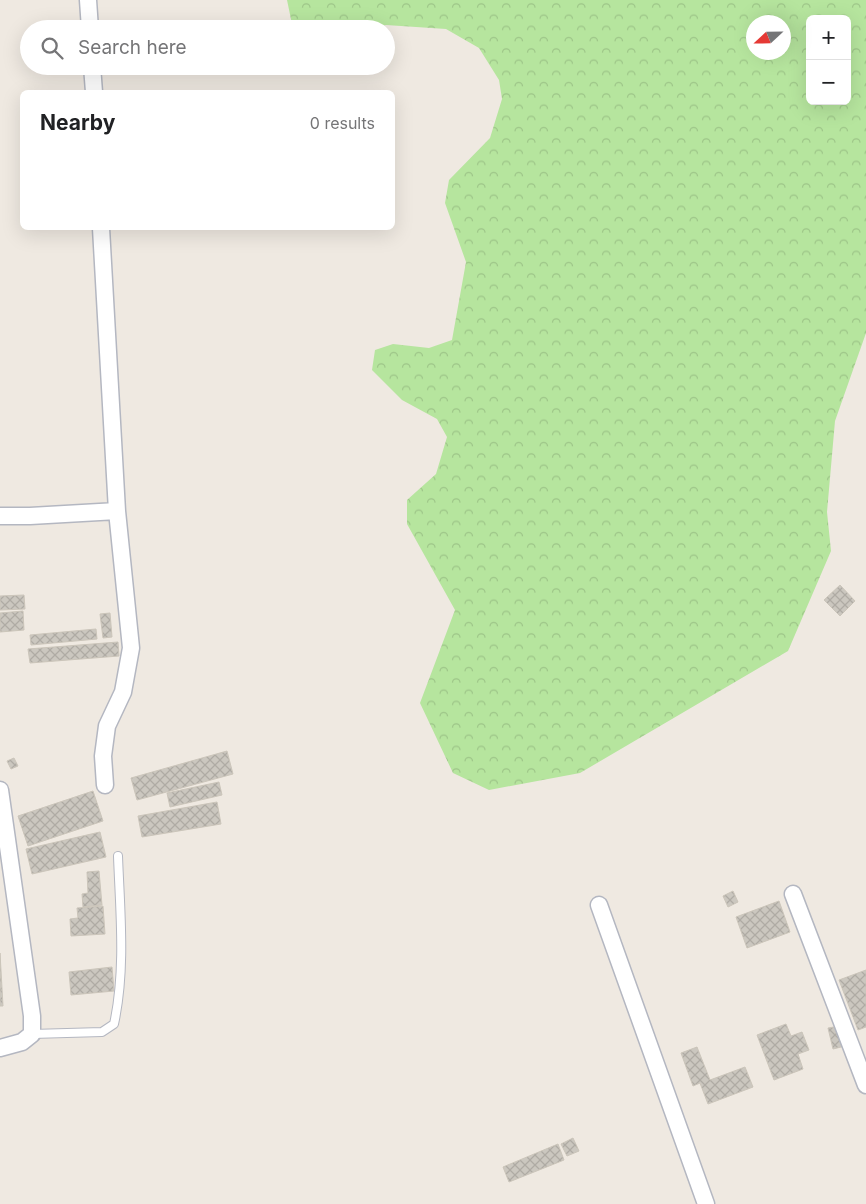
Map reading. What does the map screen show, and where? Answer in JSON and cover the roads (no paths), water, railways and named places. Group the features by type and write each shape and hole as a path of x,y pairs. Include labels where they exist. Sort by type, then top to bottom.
{"street":[{"path":"88,0 89,20"},
{"path":"93,75 94,90"},
{"path":"101,230 117,511 131,648 123,692 107,726 103,756 105,784"},
{"path":"0,516 117,511"},
{"path":"0,790 32,1016 32,1034 22,1042 0,1048"},
{"path":"793,894 860,1052 866,1084"},
{"path":"599,905 706,1204"}],"lane":[{"path":"32,1034 102,1032 114,1024 118,1005 120,944 118,856"}]}
